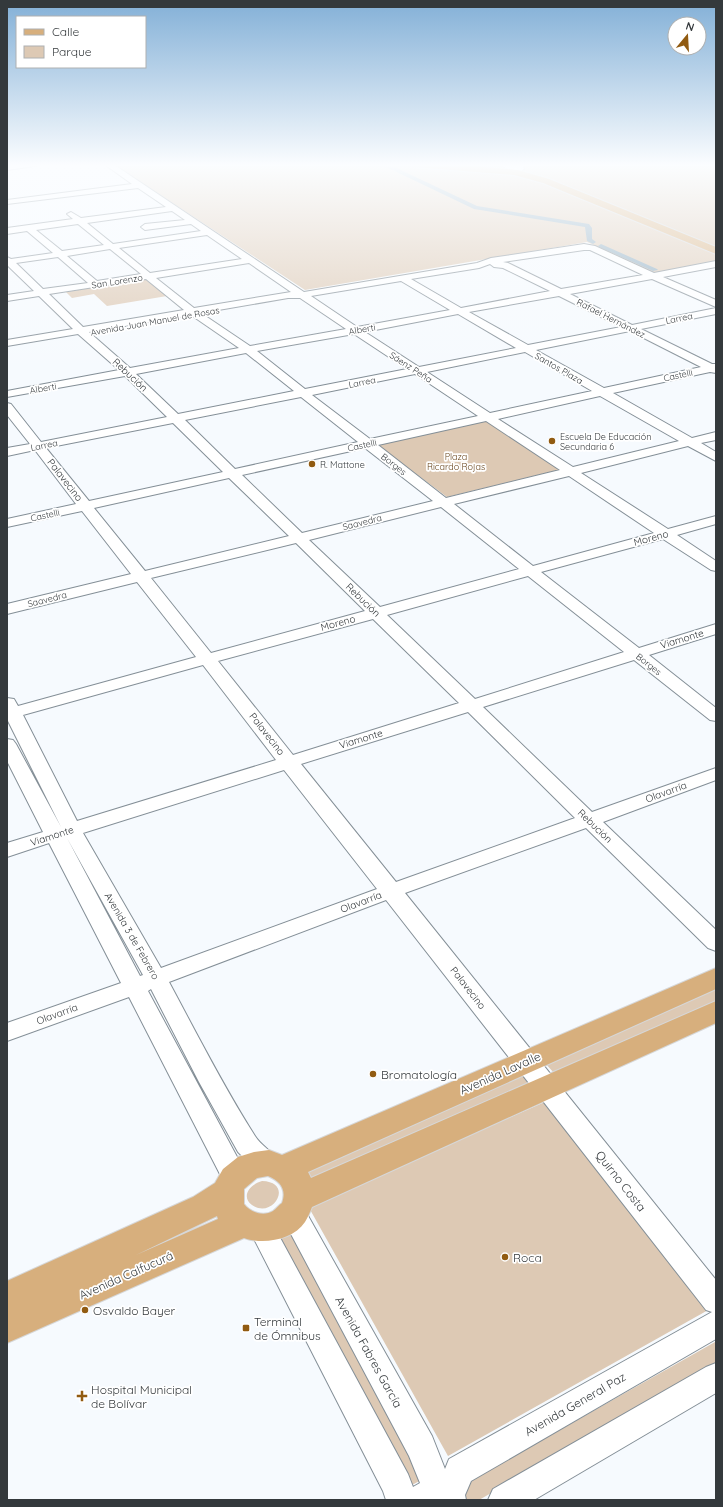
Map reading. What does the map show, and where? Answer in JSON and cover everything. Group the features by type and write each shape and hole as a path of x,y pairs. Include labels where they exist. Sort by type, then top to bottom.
{"main road":[{"path":"680,234 716,250"},
{"path":"690,234 716,244"},
{"name":"Avenida Lavalle","path":"275,1165 526,1062 716,978"},
{"path":"296,1206 546,1087 716,1011"},
{"path":"7,1297 204,1208 230,1185 246,1167 258,1164 275,1165 290,1171 297,1180 301,1190 296,1206 286,1220 275,1226 253,1225 238,1220 230,1212 226,1203 230,1185"},
{"name":"Avenida Calfucurá","path":"7,1327 253,1225"}],"street":[{"path":"37,234 95,284"},
{"name":"Borges","path":"96,234 194,312 248,350 716,716"},
{"path":"156,234 163,239"},
{"path":"8,261 194,234"},
{"name":"Sáenz Peña","path":"213,234 302,295 716,567"},
{"name":"Avenida Juan Manuel de Rosas","path":"7,344 478,265 491,261 590,247 654,276"},
{"path":"478,265 505,265 504,261 525,257"},
{"name":"San Lorenzo","path":"7,298 251,260"},
{"name":"Rebución","path":"8,261 82,332 128,372 176,418 716,943"},
{"name":"Alberti","path":"7,394 716,264"},
{"name":"Rafael Hernández","path":"505,265 714,369"},
{"path":"654,276 716,304"},
{"name":"Santos Plaza","path":"402,278 716,457"},
{"name":"Larrea","path":"7,452 716,311"},
{"name":"Castelli","path":"7,523 602,392 714,369"},
{"name":"Palavecino","path":"7,407 526,1062"},
{"name":"Saavedra","path":"7,608 716,436"},
{"name":"Moreno","path":"9,709 207,659 716,520"},
{"name":"Viamonte","path":"7,850 716,629"},
{"name":"Avenida 3 de Febrero","path":"9,709 64,832 104,907 134,987 197,1080 247,1145 275,1165"},
{"name":"Avenida 3 de Febrero","path":"7,744 64,832"},
{"name":"Olavarría","path":"7,1032 134,987 588,819 716,774"},
{"name":"Avenida 3 de Febrero","path":"104,907 156,978 197,1080 230,1185"},
{"name":"Quirno Costa","path":"526,1062 716,1301"},
{"name":"Avenida Fabres García","path":"296,1206 421,1447 441,1498"},
{"path":"253,1225 397,1485 402,1500"},
{"name":"Avenida General Paz","path":"441,1498 460,1470 716,1324"},
{"path":"504,1500 716,1378"}],"green space":[{"path":"220,234 716,234 716,262 655,273 587,242 305,290"},
{"path":"146,279 167,296 107,306 94,294 72,298 66,292"},
{"name":"Plaza Ricardo Rojas","path":"488,420 562,469 447,497 376,444"},
{"path":"716,987 716,1001 554,1073 545,1063"},
{"path":"526,1073 535,1083 310,1184 303,1172"},
{"path":"547,1101 710,1309 448,1456 308,1206"},
{"path":"262,1181 272,1183 277,1187 279,1193 273,1204 267,1208 260,1208 252,1205 247,1198 248,1191 254,1185"},
{"path":"290,1230 425,1478 412,1485 279,1235"},
{"path":"715,1342 716,1364 479,1500 466,1500 459,1487"}],"waterway":[{"path":"589,234 589,240 593,242"},
{"path":"601,246 655,270"}],"place":[{"name":"Escuela De Educación Secundaria 6","path":"552,441"},
{"name":"R. Mattone","path":"312,464"},
{"name":"Bromatología","path":"373,1074"},
{"name":"Roca","path":"505,1257"},
{"name":"Osvaldo Bayer","path":"85,1310"},
{"name":"Terminal de Ómnibus","path":"246,1328"},
{"name":"Hospital Municipal de Bolívar","path":"82,1396"}]}
